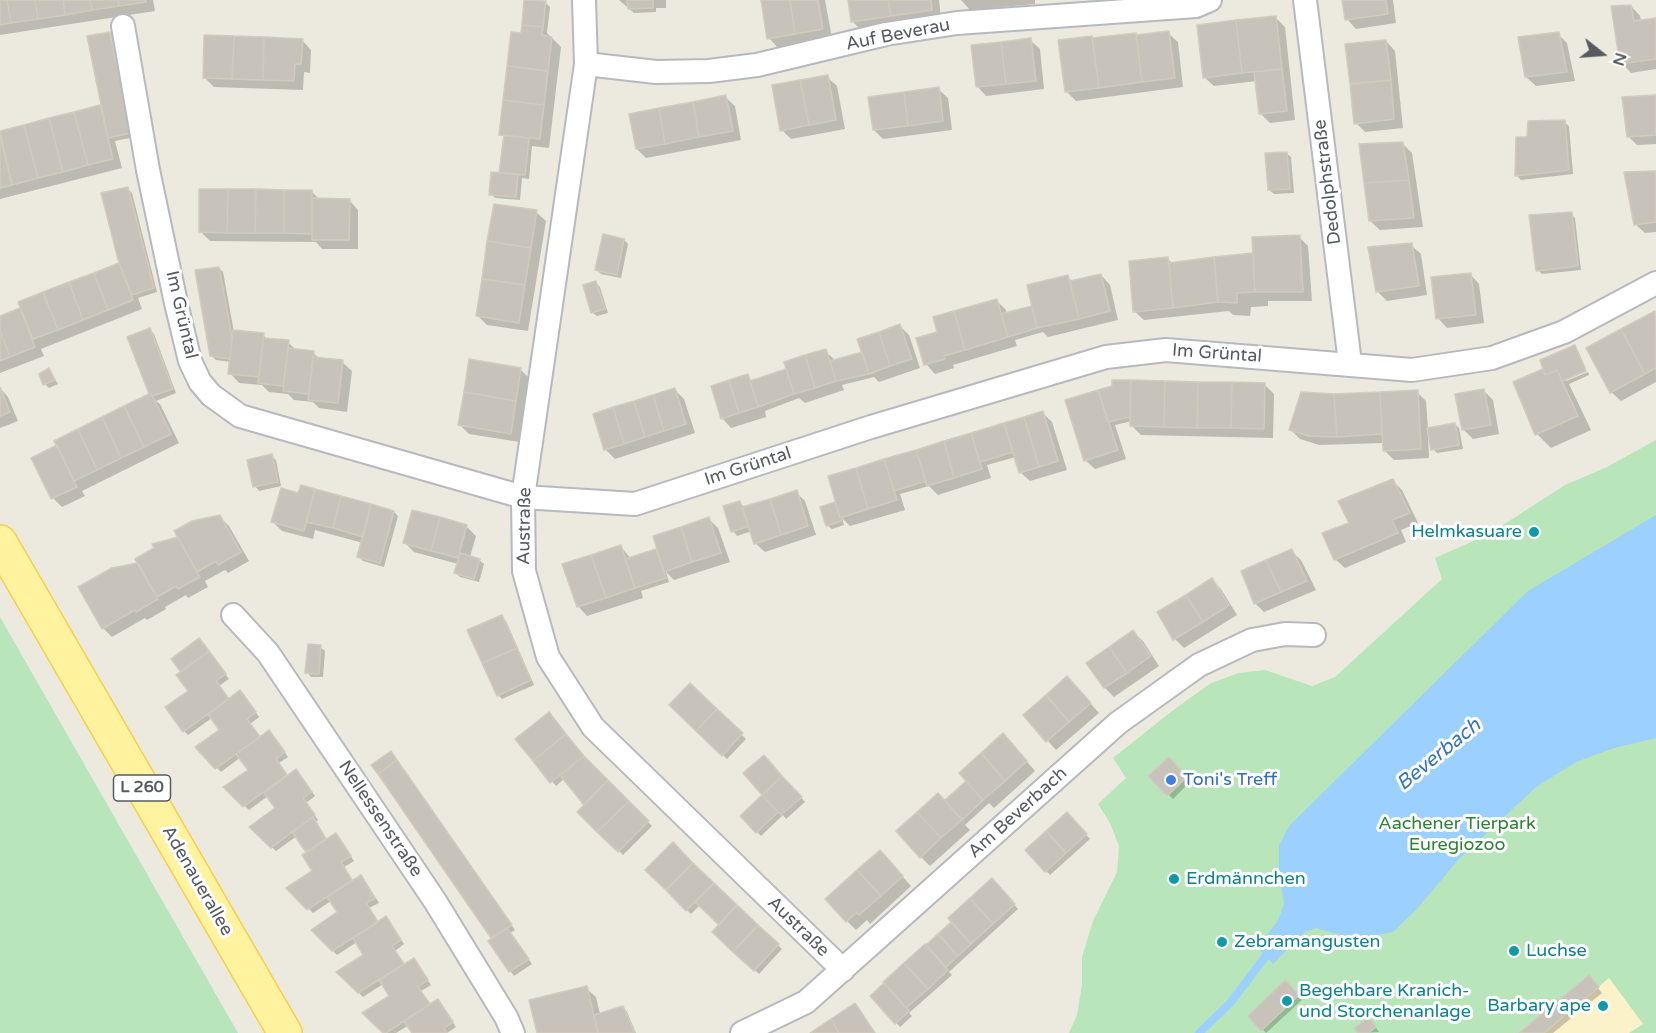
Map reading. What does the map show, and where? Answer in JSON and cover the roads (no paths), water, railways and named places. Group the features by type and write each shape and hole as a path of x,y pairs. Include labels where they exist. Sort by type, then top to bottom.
{"main road":[{"name":"Adenauerallee","path":"0,542 285,1033"}],"street":[{"name":"Austraße","path":"584,0 586,64 523,497 524,571 548,657 593,727 843,970"},
{"name":"Auf Beverau","path":"586,64 656,72 709,71 757,65 886,34 957,23 1196,6 1210,0"},
{"name":"Dedolphstraße","path":"1305,0 1350,363"},
{"name":"Im Grüntal","path":"123,26 148,170 176,303 190,361 200,382 211,395 240,416 523,497 635,504 871,427 1106,357 1166,350 1350,363 1412,370 1492,358 1564,332 1656,283"},
{"name":"Nellessenstraße","path":"233,615 268,653 429,891 506,1017 513,1033"},
{"name":"Am Beverbach","path":"742,1033 806,1002 1119,723 1198,665 1252,640 1285,634 1314,635"}],"water":[{"path":"1656,515 1656,738 1614,748 1576,762 1536,787 1458,860 1417,909 1393,932 1361,938 1316,928 1305,932 1273,964 1257,947 1278,921 1284,904 1279,869 1279,845 1290,825 1528,591"}],"waterway":[{"name":"Beverbach","path":"1199,1033 1231,1002 1271,949"}],"place":[{"name":"Helmkasuare","path":"1534,532"},
{"name":"Toni's Treff","path":"1171,780"},
{"name":"Erdmännchen","path":"1174,879"},
{"name":"Zebramangusten","path":"1222,942"},
{"name":"Luchse","path":"1514,951"},
{"name":"Begehbare Kranich- und Storchenanlage","path":"1287,1001"},
{"name":"Barbary ape","path":"1603,1006"}],"park label":[{"name":"Aachener Tierpark Euregiozoo","path":"1457,834"}]}
